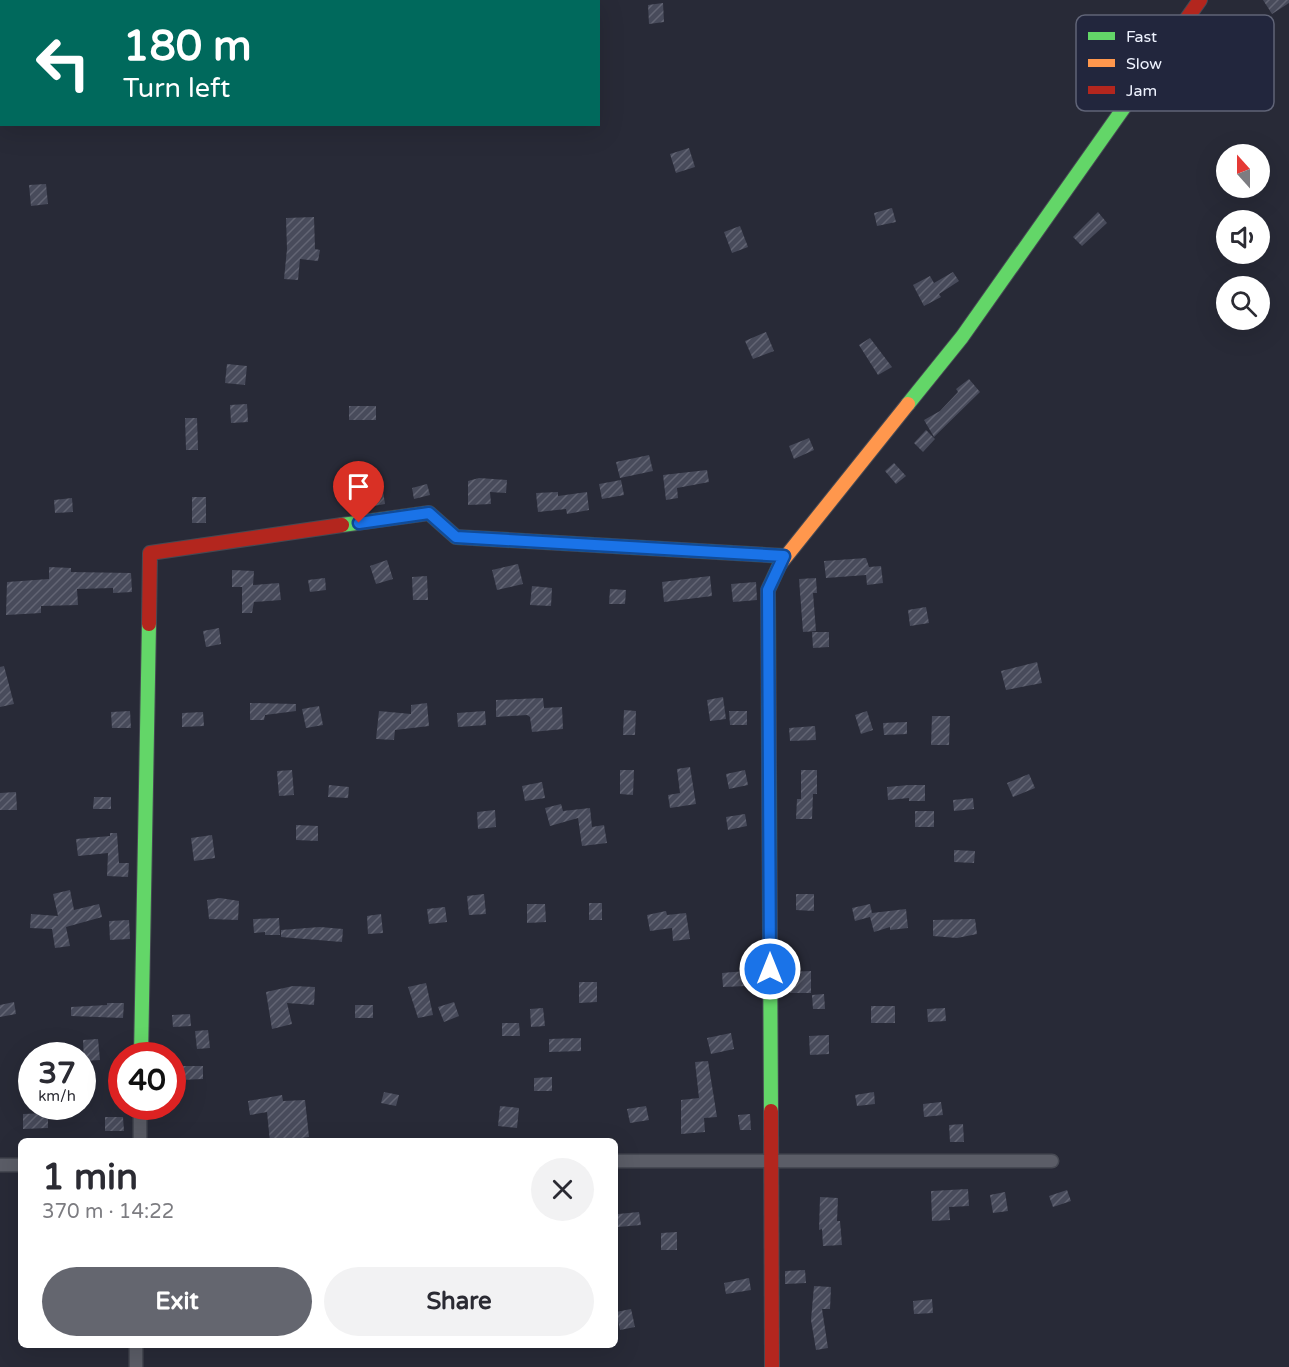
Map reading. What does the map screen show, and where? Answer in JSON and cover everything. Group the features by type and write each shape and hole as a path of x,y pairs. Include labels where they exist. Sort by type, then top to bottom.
{"street":[{"path":"1189,15 1200,0"},
{"path":"772,1367 768,590 784,556 962,337 1122,111"},
{"path":"141,1042 150,553 429,513 456,537 784,556"},
{"path":"140,1120 140,1138"},
{"path":"618,1161 771,1159 1052,1161"},
{"path":"0,1165 18,1166"},
{"path":"136,1348 136,1367"}],"building":[{"path":"1263,0 1289,0 1289,3 1272,14"},
{"path":"663,3 664,22 649,24 648,5"},
{"path":"689,148 695,167 676,173 670,154"},
{"path":"46,184 48,204 31,206 29,185"},
{"path":"892,208 896,222 877,226 874,213"},
{"path":"1098,212 1107,223 1082,246 1073,237"},
{"path":"314,217 315,249 320,250 318,261 300,259 298,280 284,279 287,249 286,218"},
{"path":"740,226 748,247 732,253 724,232"},
{"path":"953,272 959,281 939,294 941,297 924,306 913,285 930,276 934,283"},
{"path":"766,332 774,351 753,359 745,341"},
{"path":"870,338 892,367 878,375 859,345"},
{"path":"227,364 247,366 245,385 225,383"},
{"path":"969,379 980,392 934,437 924,420 940,411 958,392 956,389"},
{"path":"247,404 248,422 231,423 230,405"},
{"path":"349,406 376,406 376,420 349,420"},
{"path":"185,418 197,418 198,450 186,450"},
{"path":"926,430 935,439 923,452 914,443"},
{"path":"809,438 814,450 794,459 789,446"},
{"path":"649,455 653,471 620,478 616,462"},
{"path":"894,463 906,476 896,484 885,471"},
{"path":"707,470 709,482 677,488 678,498 666,500 663,475"},
{"path":"479,478 507,480 506,493 490,492 491,504 468,505 468,481"},
{"path":"621,480 624,495 602,499 599,484"},
{"path":"427,484 430,495 414,499 412,488"},
{"path":"383,491 385,504 368,507 366,494"},
{"path":"558,492 558,496 587,492 589,510 567,514 566,509 538,512 536,493"},
{"path":"192,497 206,497 206,523 192,523"},
{"path":"72,498 73,512 55,513 54,500"},
{"path":"866,558 869,567 881,566 883,583 867,585 866,575 826,578 824,561"},
{"path":"387,560 393,579 376,584 370,566"},
{"path":"518,564 523,584 497,590 492,570"},
{"path":"49,567 71,568 71,572 131,573 132,592 113,593 113,588 77,589 78,605 41,606 41,613 6,615 7,582 49,579"},
{"path":"232,570 254,571 253,585 279,583 281,600 254,602 252,613 242,613 242,587 232,587"},
{"path":"427,576 428,600 413,600 412,577"},
{"path":"710,576 712,596 664,602 662,582"},
{"path":"325,578 326,590 310,592 308,580"},
{"path":"816,578 817,593 813,593 816,631 803,632 799,579"},
{"path":"756,582 757,600 733,602 731,584"},
{"path":"532,586 552,588 551,606 530,605"},
{"path":"610,589 626,590 625,604 609,604"},
{"path":"926,607 929,623 910,626 908,610"},
{"path":"219,628 221,644 206,647 203,631"},
{"path":"812,632 829,632 829,647 813,648"},
{"path":"1037,662 1042,683 1006,690 1001,671"},
{"path":"4,666 14,704 0,707 0,667"},
{"path":"723,697 726,719 710,721 707,700"},
{"path":"543,698 544,708 562,707 563,729 532,732 530,717 527,715 496,717 496,700"},
{"path":"250,703 296,704 296,711 265,715 264,720 250,720"},
{"path":"427,703 429,726 395,730 394,740 376,739 379,711 411,714 411,705"},
{"path":"319,706 323,725 306,728 302,709"},
{"path":"624,710 636,711 635,735 623,735"},
{"path":"130,711 131,728 112,728 111,712"},
{"path":"485,711 486,725 458,727 457,713"},
{"path":"729,711 747,711 747,725 730,725"},
{"path":"867,711 873,730 861,734 855,715"},
{"path":"203,712 204,726 182,727 182,713"},
{"path":"932,716 950,716 949,745 931,745"},
{"path":"907,722 907,734 884,735 883,723"},
{"path":"815,726 816,740 790,741 789,728"},
{"path":"690,767 696,804 670,808 668,795 680,793 677,769"},
{"path":"292,770 294,795 279,796 277,771"},
{"path":"620,770 634,770 633,795 620,794"},
{"path":"745,770 748,785 729,789 726,774"},
{"path":"801,770 817,770 817,794 813,794 812,819 796,819 797,799 801,799"},
{"path":"1029,774 1035,788 1013,797 1007,783"},
{"path":"542,782 545,798 525,801 522,786"},
{"path":"329,785 349,787 348,798 328,797"},
{"path":"925,785 925,801 909,801 909,798 888,800 887,787"},
{"path":"16,792 17,810 0,810 0,793"},
{"path":"94,797 111,797 111,809 93,809"},
{"path":"973,798 974,809 954,811 953,800"},
{"path":"561,804 563,811 590,808 592,827 604,825 607,843 582,846 578,818 550,826 545,808"},
{"path":"495,810 496,827 478,829 477,812"},
{"path":"915,811 934,811 934,827 915,827"},
{"path":"745,814 747,826 728,830 726,817"},
{"path":"296,825 318,826 318,841 296,840"},
{"path":"110,833 117,833 119,863 129,863 128,877 107,876 108,853 78,856 76,839 110,836"},
{"path":"212,835 215,858 194,861 191,838"},
{"path":"954,850 975,851 974,863 954,862"},
{"path":"70,890 74,910 99,904 102,917 66,927 70,946 55,948 52,929 30,928 31,914 58,916 53,894"},
{"path":"484,894 486,914 469,915 467,896"},
{"path":"796,894 814,894 814,911 796,910"},
{"path":"220,898 239,901 238,920 209,919 207,900"},
{"path":"589,903 602,903 602,920 589,920"},
{"path":"527,904 545,904 546,922 527,923"},
{"path":"870,904 872,913 906,909 908,928 890,930 890,927 874,932 870,917 855,921 852,908"},
{"path":"445,907 447,922 429,924 427,909"},
{"path":"666,911 667,915 686,913 690,939 673,941 672,928 650,931 647,915"},
{"path":"381,914 383,933 368,934 367,916"},
{"path":"279,918 280,935 265,935 265,932 254,933 253,919"},
{"path":"975,919 977,934 957,938 933,936 933,920"},
{"path":"129,920 130,939 110,940 109,921"},
{"path":"320,927 343,929 342,942 281,937 281,930"},
{"path":"746,971 747,986 723,987 722,973"},
{"path":"811,971 811,993 790,993 789,972"},
{"path":"579,982 597,982 597,1002 579,1003"},
{"path":"426,983 433,1015 418,1018 408,987"},
{"path":"293,986 315,987 314,1005 287,1003 292,1024 272,1029 266,992"},
{"path":"824,994 825,1009 813,1009 812,995"},
{"path":"14,1002 16,1014 0,1017 0,1005"},
{"path":"454,1002 459,1016 444,1022 438,1007"},
{"path":"107,1003 124,1003 123,1018 71,1016 71,1007 107,1005"},
{"path":"355,1005 373,1005 373,1018 355,1018"},
{"path":"871,1006 895,1006 895,1023 871,1023"},
{"path":"543,1008 545,1026 531,1027 530,1009"},
{"path":"945,1008 946,1021 928,1022 927,1009"},
{"path":"190,1014 191,1026 173,1027 172,1015"},
{"path":"502,1023 519,1023 520,1036 502,1036"},
{"path":"208,1030 210,1048 197,1049 195,1031"},
{"path":"731,1033 734,1049 711,1054 707,1038"},
{"path":"829,1035 829,1054 810,1055 809,1036"},
{"path":"581,1038 581,1051 549,1052 549,1039"},
{"path":"98,1039 100,1060 96,1060 96,1042 83,1042 83,1040"},
{"path":"708,1061 717,1117 704,1118 705,1132 681,1134 681,1100 699,1098 695,1062"},
{"path":"186,1066 203,1066 203,1079 186,1080"},
{"path":"552,1077 552,1091 534,1091 534,1078"},
{"path":"384,1092 399,1095 396,1106 381,1103"},
{"path":"874,1092 875,1104 857,1106 855,1095"},
{"path":"282,1095 283,1101 305,1100 309,1137 270,1138 267,1112 250,1115 248,1101"},
{"path":"941,1102 943,1115 924,1117 923,1104"},
{"path":"500,1106 519,1108 517,1128 498,1126"},
{"path":"646,1106 649,1120 630,1123 627,1109"},
{"path":"750,1114 751,1130 740,1130 738,1115"},
{"path":"105,1117 108,1117 108,1120 123,1120 124,1131 105,1131"},
{"path":"23,1120 48,1120 48,1128 23,1129"},
{"path":"963,1124 964,1142 950,1142 949,1125"},
{"path":"968,1189 969,1206 949,1207 950,1220 932,1221 931,1191"},
{"path":"1067,1190 1071,1201 1053,1207 1049,1196"},
{"path":"1005,1192 1008,1211 993,1213 990,1195"},
{"path":"820,1197 838,1198 837,1221 840,1221 842,1245 823,1246 822,1229 819,1230"},
{"path":"639,1212 641,1225 618,1227 618,1214"},
{"path":"677,1232 677,1250 661,1250 661,1233"},
{"path":"805,1270 806,1283 785,1284 785,1271"},
{"path":"749,1278 751,1290 726,1294 724,1283"},
{"path":"814,1286 831,1287 830,1309 822,1309 828,1348 816,1350 811,1320"},
{"path":"932,1299 933,1313 914,1314 913,1301"},
{"path":"631,1309 635,1327 620,1330 618,1312"}],"traffic: fast":[{"path":"908,404 962,337 1122,111"},
{"path":"342,525 429,513 456,537 784,556"},
{"path":"771,1111 768,590 780,564"},
{"path":"141,1042 149,624"}],"traffic: slow":[{"path":"780,564 908,404"}],"traffic: jam":[{"path":"1189,15 1200,0"},
{"path":"149,624 150,553 342,525"},
{"path":"771,1111 772,1367"}],"route":[{"path":"359,523 429,513 456,537 784,556 768,590 770,969"}]}
